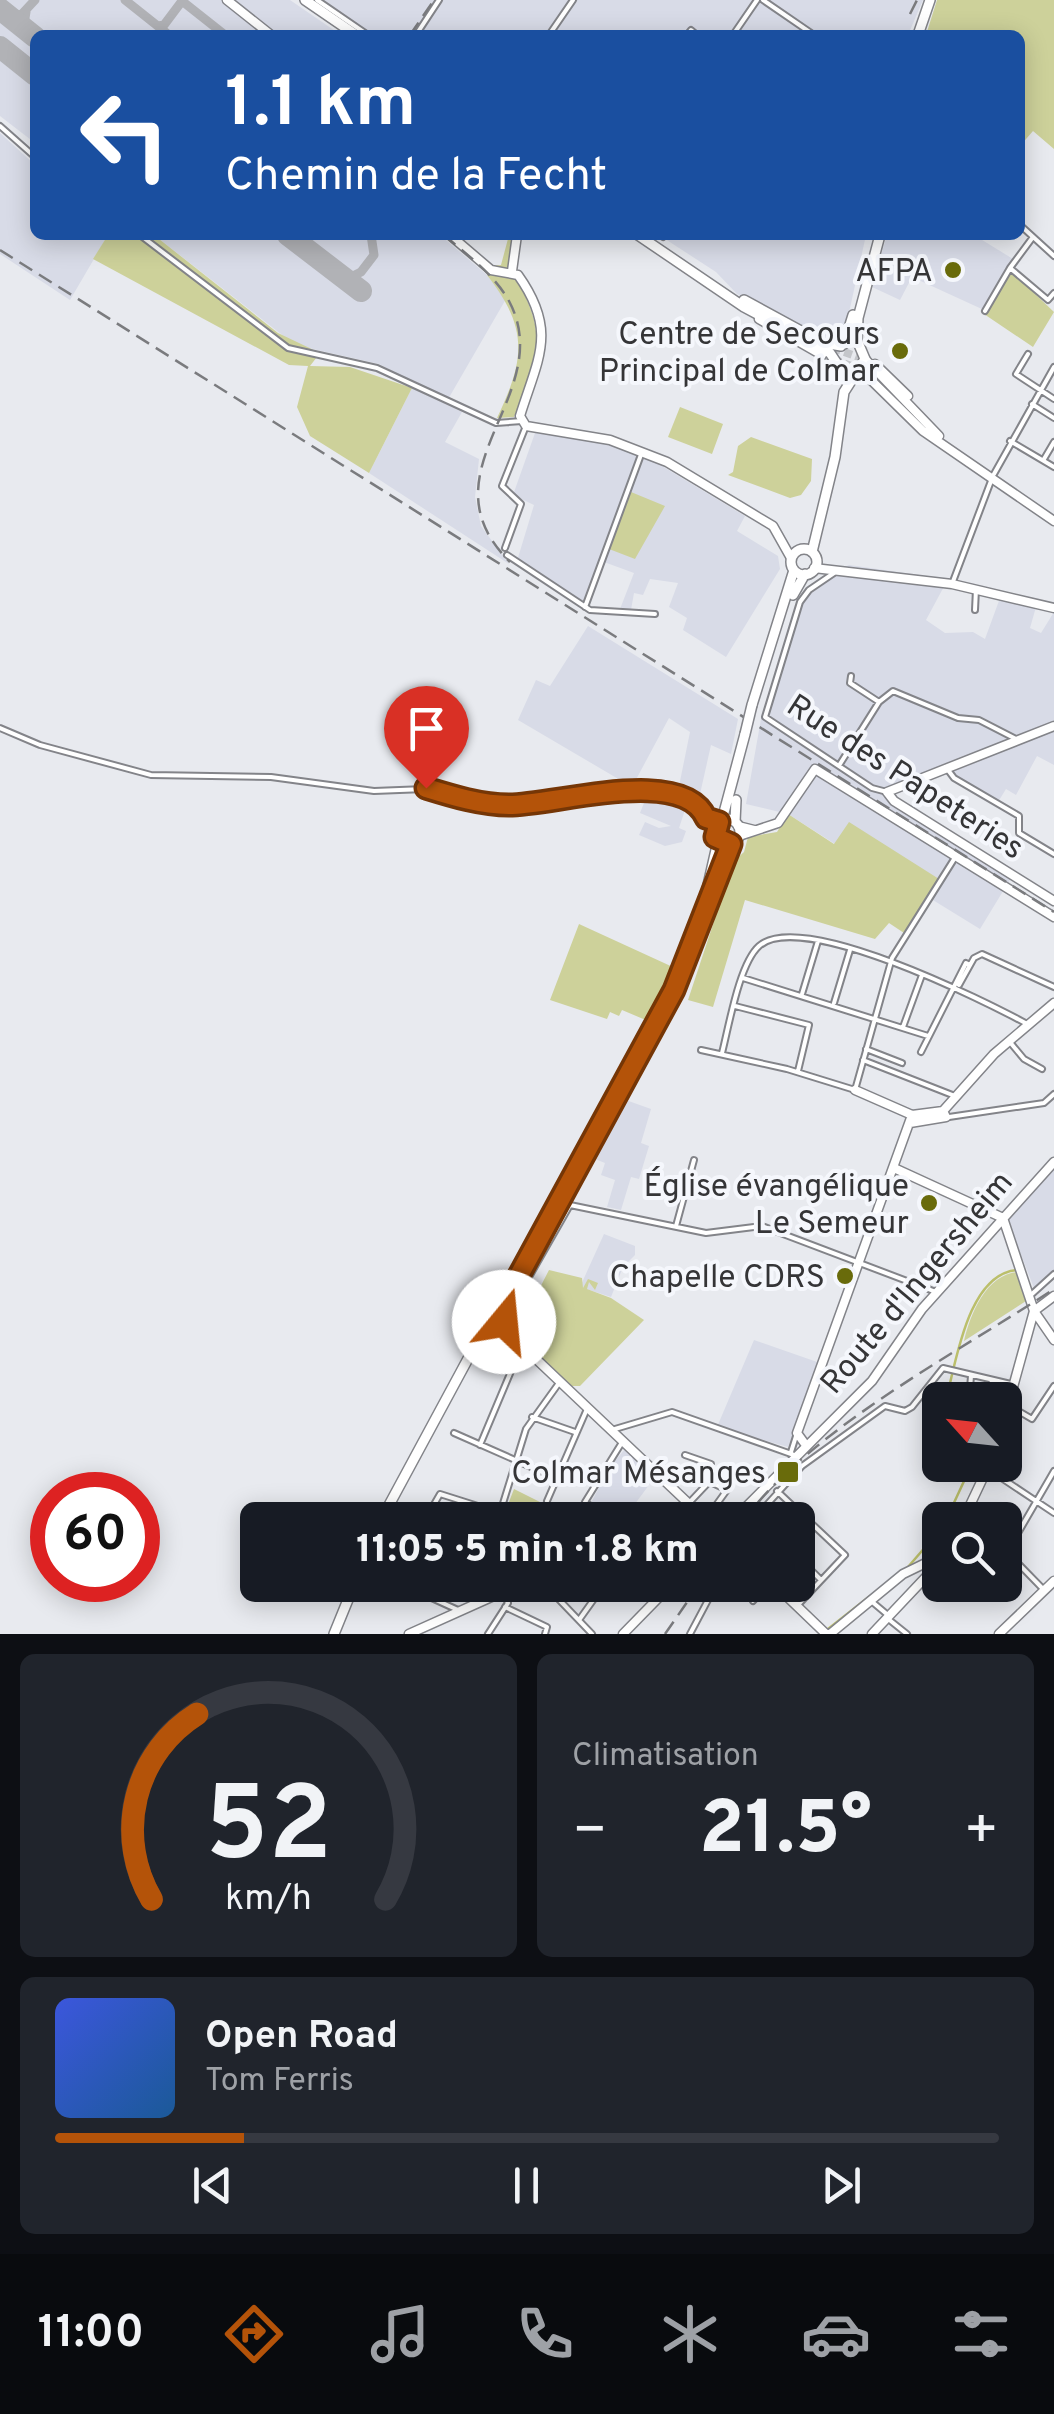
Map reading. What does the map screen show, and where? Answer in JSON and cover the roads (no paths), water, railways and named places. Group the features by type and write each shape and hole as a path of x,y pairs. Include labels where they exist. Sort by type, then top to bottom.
{"main road":[{"path":"297,0 341,30"},
{"path":"305,0 349,30"},
{"path":"917,30 927,0"},
{"path":"649,240 744,307 854,373"},
{"path":"650,240 736,296 824,343 859,346"},
{"path":"393,1502 480,1318 504,1291 670,988 704,904 719,824 794,570 806,559 831,457 842,380 837,363 876,240"},
{"path":"754,706 806,559 835,457 844,392 854,373 870,365 859,346 860,303 877,240"},
{"path":"394,1502 479,1350 500,1323 680,980 737,828 747,735"},
{"path":"719,824 737,828"},
{"path":"718,841 731,844"},
{"path":"491,1306 500,1323"},
{"path":"480,1318 500,1323"},
{"path":"331,1634 344,1602"}],"street":[{"path":"227,0 266,30"},
{"path":"317,0 361,30"},
{"path":"419,30 439,0"},
{"path":"552,30 573,0"},
{"path":"737,30 760,0 806,30"},
{"path":"0,126 30,152"},
{"path":"1025,230 1054,256"},
{"path":"985,311 1033,237"},
{"path":"147,240 288,348 377,368 496,423 524,424 642,450 768,522 786,545 806,559 835,570 952,584 1054,608"},
{"path":"456,240 487,268 512,271 532,294 542,328 539,367 502,486 521,504 506,552 585,608 656,614"},
{"path":"512,271 517,240"},
{"path":"1010,268 1048,300 1054,293"},
{"path":"736,296 817,343"},
{"path":"744,307 782,335 822,355"},
{"path":"1028,354 1016,374 1054,398"},
{"path":"870,365 932,430 993,476"},
{"path":"870,365 931,435"},
{"path":"952,584 993,476 1054,367"},
{"path":"854,373 868,377 898,410 931,435 1054,518"},
{"path":"1032,404 1054,418"},
{"path":"1010,440 1054,466"},
{"path":"1044,460 1054,442"},
{"path":"585,608 642,450"},
{"path":"806,559 835,570"},
{"name":"Rue des Papeteries","path":"835,570 800,602 764,713 769,721 1054,901"},
{"path":"975,610 976,589"},
{"path":"851,676 850,684 879,702"},
{"path":"839,765 888,692 897,692 958,718 979,720 1016,739"},
{"path":"887,792 1054,726"},
{"path":"0,728 25,740 141,773 271,777 374,791 426,788 506,805 661,791 694,800 706,818 719,824"},
{"path":"947,768 954,778 1019,816 1019,832 1054,854"},
{"path":"737,828 754,830 778,823 816,770 1054,917"},
{"path":"855,1090 891,962 956,856"},
{"path":"721,1056 752,953 772,938 794,934 956,986 1029,1024"},
{"path":"802,994 818,940"},
{"path":"834,1003 850,950"},
{"path":"921,1052 966,963 970,965 979,954 1054,987"},
{"path":"903,1026 922,973"},
{"path":"743,978 834,1003 928,1036"},
{"path":"948,1112 955,1096 1009,1041 1054,1003"},
{"path":"736,1006 809,1025 798,1072"},
{"path":"1044,1012 1054,1020"},
{"path":"1009,1041 1024,1059 1042,1069"},
{"path":"866,1049 902,1063"},
{"path":"701,1050 798,1072 855,1090 911,1119 1044,1103 1054,1094"},
{"path":"863,1060 955,1096"},
{"path":"613,1431 672,1412 793,1453 911,1119"},
{"path":"676,1226 694,1160"},
{"name":"Route d'Ingersheim","path":"748,1502 793,1453 872,1381 936,1292 1054,1162"},
{"path":"894,1168 1003,1218 1034,1311 1054,1340"},
{"path":"687,1184 703,1188"},
{"path":"480,1445 532,1333 521,1291 568,1207 590,1206 706,1233 762,1226 936,1292"},
{"path":"1029,1296 1054,1274"},
{"path":"1015,1382 1034,1311 1054,1296"},
{"path":"465,1310 480,1318"},
{"path":"500,1323 688,1502"},
{"path":"1027,1332 1036,1326 1048,1330"},
{"path":"769,1502 819,1451 882,1407 905,1411 920,1402 933,1376 943,1368 1006,1382"},
{"path":"970,1382 971,1374"},
{"path":"504,1502 532,1417 560,1382"},
{"path":"1022,1414 1032,1420 1054,1386"},
{"path":"547,1501 588,1408"},
{"path":"532,1417 576,1432"},
{"path":"454,1433 556,1478"},
{"path":"797,1433 806,1444"},
{"path":"585,1502 624,1441"},
{"path":"685,1455 712,1464 708,1480 690,1502"},
{"path":"1044,1590 1007,1552 1054,1471"},
{"path":"708,1480 727,1490 719,1502"},
{"path":"1012,1482 1054,1513"},
{"path":"777,1491 845,1555 797,1606"},
{"path":"435,1502 440,1494 465,1502"},
{"path":"792,1602 828,1634 920,1562"},
{"path":"815,1574 821,1580"},
{"path":"872,1634 922,1581"},
{"path":"999,1634 1054,1582"},
{"path":"870,1600 907,1634"},
{"path":"441,1602 458,1610"},
{"path":"409,1634 476,1602"},
{"path":"488,1634 505,1602"},
{"path":"562,1602 592,1634"},
{"path":"579,1620 592,1602"},
{"path":"623,1634 654,1602"},
{"path":"690,1634 707,1602"},
{"path":"505,1607 547,1627 545,1634"}],"waterway":[{"path":"950,1382 976,1303 1000,1275 1017,1270"},
{"path":"954,1502 964,1482"},
{"path":"908,1567 922,1551"},
{"path":"828,1629 870,1596"}],"tunnel":[{"path":"833,348 867,360"},
{"path":"822,355 870,373"}],"railway":[{"path":"413,30 434,0"},
{"path":"910,14 917,0"},
{"path":"450,240 503,291 520,335 517,369 482,464 478,496 486,529 510,562"},
{"path":"0,250 1054,912"},
{"path":"759,1502 807,1454 846,1423 1054,1289"},
{"path":"665,1634 687,1602"}],"place":[{"name":"AFPA","path":"953,270"},
{"name":"Centre de Secours Principal de Colmar","path":"900,351"},
{"name":"Église évangélique Le Semeur","path":"929,1203"},
{"name":"Chapelle CDRS","path":"845,1276"},
{"name":"Colmar Mésanges","path":"788,1472"}]}
